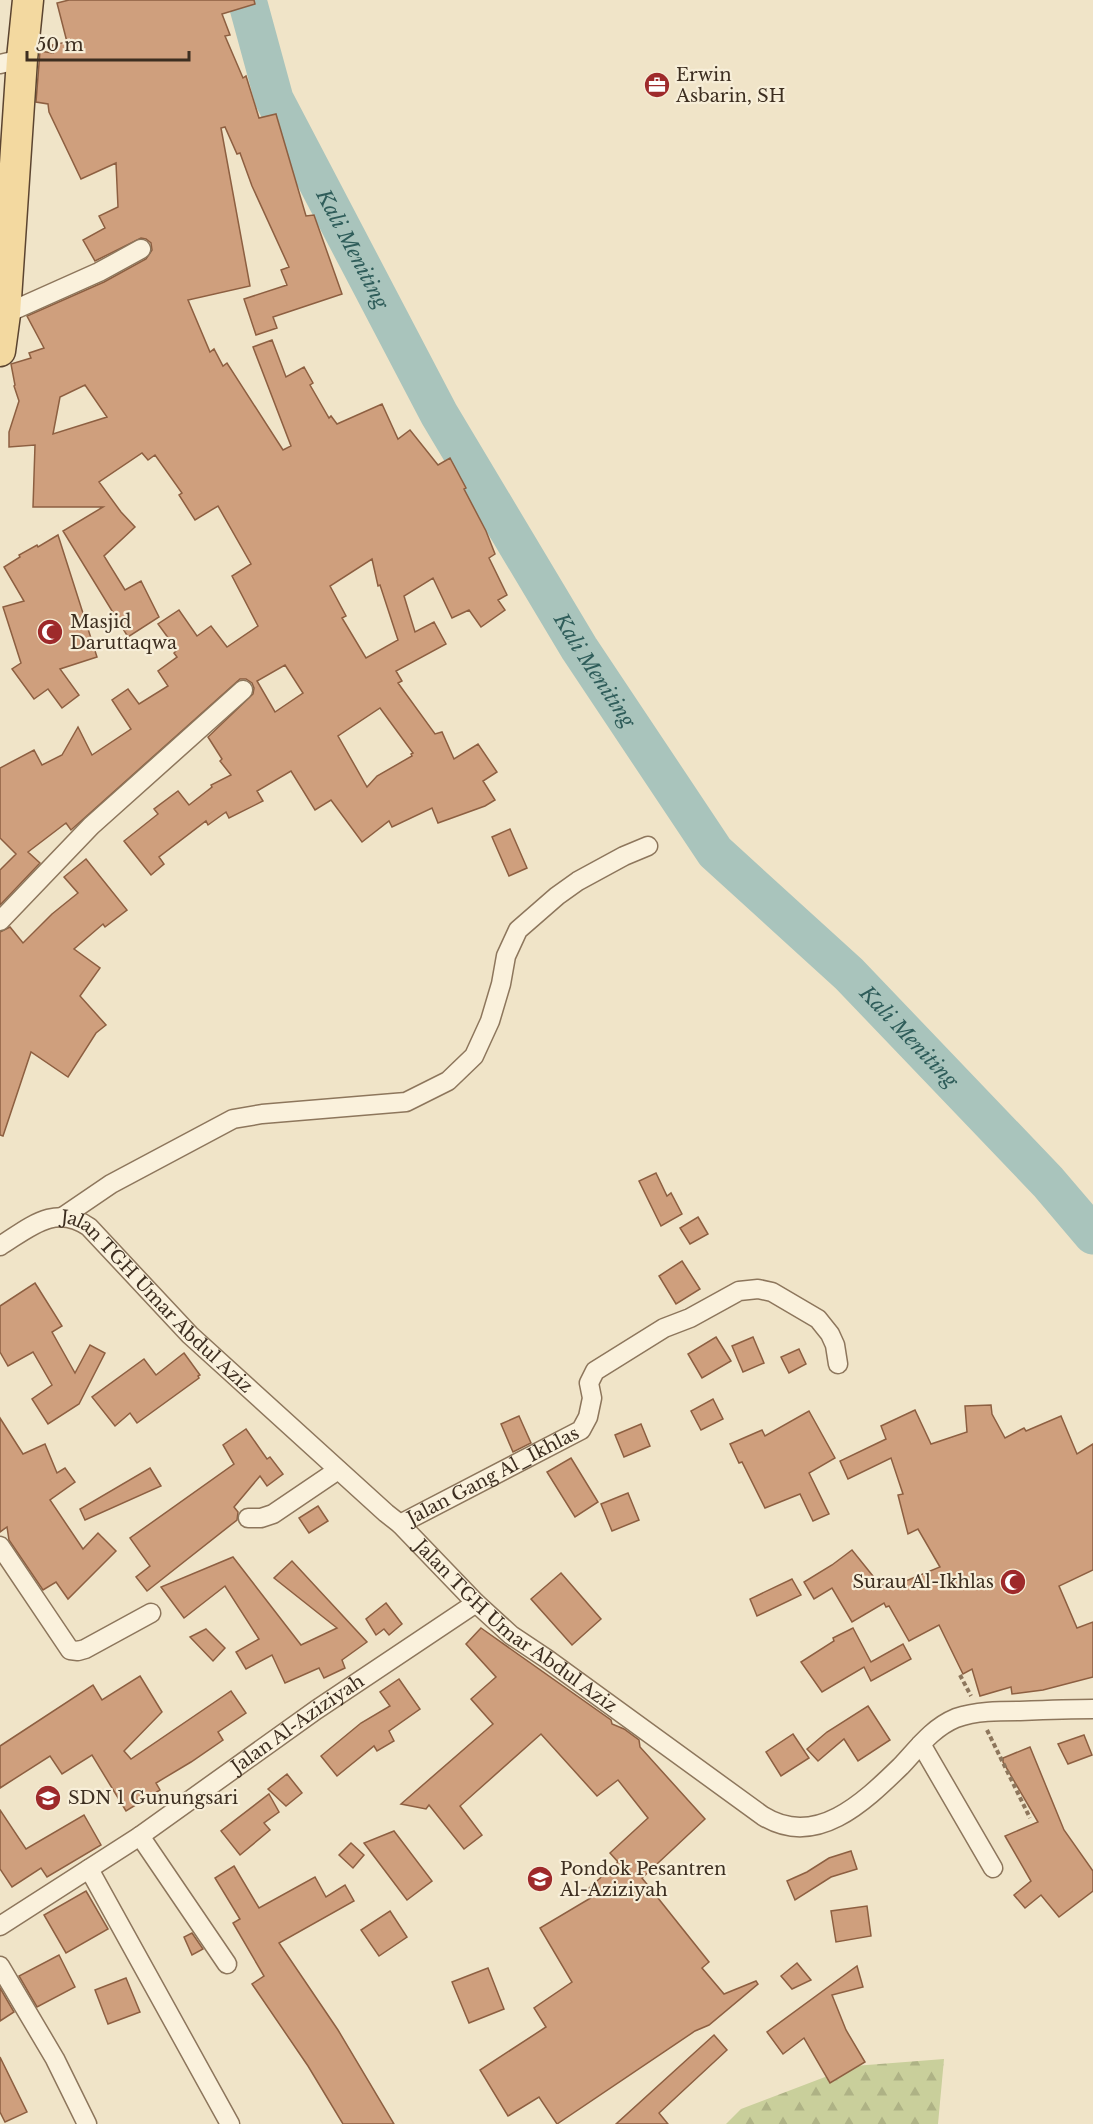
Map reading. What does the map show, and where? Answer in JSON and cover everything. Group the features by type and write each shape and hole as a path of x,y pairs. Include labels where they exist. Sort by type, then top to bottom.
{"main road":[{"path":"0,351 5,314 11,62 28,0"}],"street":[{"path":"5,314 99,272 141,249"},
{"path":"0,921 91,826 243,690"},
{"path":"64,1216 111,1184 233,1119 262,1114 406,1102 448,1081 474,1056 490,1021 501,984 506,956 518,930 578,881 608,863 648,846"},
{"name":"Jalan TGH Umar Abdul Aziz","path":"0,1246 37,1222 50,1217 64,1216 88,1227 190,1335 400,1524 476,1603 511,1635 763,1816 782,1826 814,1827 834,1819 880,1785 942,1725 954,1719 978,1713 1093,1709"},
{"name":"Jalan Gang Al_Ikhlas","path":"400,1524 581,1430 588,1417 592,1398 589,1383 595,1371 644,1340 734,1293 758,1288 772,1292 818,1319 835,1345 838,1364"},
{"path":"248,1518 261,1518 273,1514 338,1470"},
{"path":"0,1546 70,1650 85,1649 151,1613"},
{"name":"Jalan Al-Aziziyah","path":"0,1926 140,1836 316,1710 476,1603"},
{"path":"921,1744 993,1868"},
{"path":"140,1836 227,1964"},
{"path":"89,1869 230,2124"},
{"path":"0,1966 55,2059 87,2124"}],"path":[{"path":"960,1675 1030,1818"}],"green space":[{"path":"944,2059 938,2124 726,2124 741,2109 854,2066"}],"building":[{"path":"69,0 254,0 255,4 222,14 230,35 225,36 243,78 246,76 259,118 276,114 306,216 314,215 342,294 273,317 277,328 256,335 244,299 287,285 281,270 289,267 252,186 240,153 237,154 225,127 221,128 250,286 188,300 210,352 214,349 223,366 227,363 283,450 291,446 253,347 272,340 286,377 304,367 313,383 310,385 329,418 331,416 337,424 382,404 398,439 410,430 438,465 450,458 495,554 489,558 507,595 498,600 505,610 481,627 469,610 452,618 433,578 404,596 415,632 434,622 446,644 396,671 402,681 398,683 435,734 442,732 454,759 478,744 497,772 483,781 495,800 485,806 438,823 432,808 392,827 389,821 362,842 331,800 315,810 291,771 257,791 263,801 229,818 226,812 208,825 206,821 159,857 164,864 151,875 124,841 158,814 154,809 178,791 189,805 212,787 211,785 231,775 220,761 222,759 208,737 253,694 252,683 246,679 240,679 71,830 66,823 28,852 40,863 0,905 0,870 16,854 0,838 0,768 34,750 42,765 62,755 78,727 92,755 131,729 112,700 128,689 139,704 168,686 158,671 177,657 174,653 177,650 158,624 179,610 197,636 211,626 227,647 258,626 232,576 251,564 218,506 195,520 179,495 182,493 155,455 148,460 142,453 99,482 135,527 104,556 125,590 141,581 159,617 128,637 63,531 103,507 33,507 35,445 9,447 9,432 19,401 11,364 31,358 29,353 44,348 27,316 104,282 146,259 152,250 151,243 141,238 95,261 83,240 105,228 99,216 118,207 116,163 81,179 49,112 48,104 36,102 40,51 53,53 52,45 67,42 57,3","holes":["85,385 107,417 53,434 60,397","372,559 378,586 380,585 398,640 366,658 342,618 346,616 330,586","285,665 303,693 275,712 257,681","380,708 413,753 412,756 377,776 367,787 338,736"]},
{"path":"58,535 97,657 60,669 79,695 62,708 48,689 34,699 12,669 21,663 3,607 24,601 4,567 20,557 19,555"},
{"path":"510,829 527,868 509,876 492,837"},
{"path":"86,859 127,910 105,927 103,924 74,949 100,968 80,996 106,1025 96,1033 68,1077 31,1052 3,1136 0,1135 0,932 10,927 23,943 52,914 78,893 64,877"},
{"path":"656,1173 667,1196 671,1193 682,1214 661,1226 639,1181"},
{"path":"698,1217 708,1234 690,1244 680,1228"},
{"path":"682,1261 700,1289 676,1304 659,1276"},
{"path":"35,1283 62,1326 52,1332 75,1373 90,1345 105,1353 79,1404 48,1424 32,1399 52,1385 33,1352 8,1366 0,1352 0,1306"},
{"path":"716,1337 731,1361 702,1378 688,1354"},
{"path":"753,1337 764,1363 743,1372 732,1346"},
{"path":"799,1349 806,1364 789,1373 781,1357"},
{"path":"184,1353 200,1375 199,1378 137,1423 130,1413 115,1426 92,1397 144,1359 156,1375"},
{"path":"713,1399 723,1419 701,1430 691,1411"},
{"path":"991,1405 992,1414 1005,1438 1024,1428 1026,1431 1061,1416 1077,1454 1093,1444 1093,1570 1059,1586 1077,1628 1093,1622 1093,1677 1043,1690 1012,1694 1011,1687 980,1696 972,1669 963,1674 939,1625 909,1641 889,1606 886,1607 884,1603 852,1622 832,1588 814,1599 804,1582 852,1550 881,1586 898,1577 901,1583 940,1567 918,1529 908,1534 898,1495 903,1494 891,1458 848,1479 840,1461 886,1439 881,1426 915,1410 931,1444 967,1432 965,1406"},
{"path":"809,1411 835,1458 809,1473 829,1514 813,1521 800,1494 765,1508 742,1462 739,1463 730,1444 762,1430 765,1436"},
{"path":"519,1416 531,1443 513,1452 501,1424"},
{"path":"0,1418 23,1454 45,1444 57,1473 65,1468 75,1482 50,1500 83,1549 98,1533 116,1551 68,1599 56,1582 43,1590 9,1540 7,1527 0,1532"},
{"path":"641,1424 650,1446 624,1457 615,1435"},
{"path":"246,1429 267,1459 270,1457 283,1474 267,1486 260,1476 234,1507 238,1512 237,1520 147,1591 136,1577 150,1566 130,1538 234,1464 223,1445"},
{"path":"571,1458 598,1502 575,1517 547,1472"},
{"path":"150,1468 161,1486 85,1520 80,1509"},
{"path":"628,1493 639,1520 612,1531 601,1504"},
{"path":"318,1506 328,1521 309,1533 299,1518"},
{"path":"233,1557 301,1645 337,1628 274,1578 292,1561 367,1642 342,1660 345,1668 324,1678 319,1668 285,1683 272,1655 246,1669 236,1652 259,1639 225,1586 184,1618 161,1587"},
{"path":"561,1573 601,1619 572,1645 531,1599"},
{"path":"792,1579 801,1595 757,1616 750,1599"},
{"path":"386,1603 402,1624 389,1635 384,1629 376,1635 366,1619"},
{"path":"481,1628 611,1720 612,1724 624,1729 639,1740 640,1747 705,1819 642,1878 709,1962 702,1968 724,1994 756,1981 758,1984 709,2025 695,2031 557,2124 539,2097 508,2116 480,2070 546,2027 534,2008 572,1982 540,1928 594,1896 588,1889 618,1862 610,1853 648,1818 618,1780 597,1796 541,1734 460,1806 482,1835 464,1849 429,1805 426,1809 401,1804 493,1724 471,1699 496,1677 466,1644"},
{"path":"853,1628 871,1662 903,1644 911,1659 871,1681 864,1667 822,1692 801,1662 834,1641 833,1638"},
{"path":"206,1629 225,1648 213,1661 190,1637"},
{"path":"140,1676 162,1712 124,1751 131,1759 231,1691 246,1713 218,1732 223,1740 156,1783 160,1790 126,1811 92,1755 62,1774 50,1756 0,1788 0,1746 93,1685 102,1700"},
{"path":"399,1679 420,1709 389,1731 394,1741 377,1751 374,1746 337,1776 321,1756 361,1723 390,1706 380,1692"},
{"path":"868,1706 890,1740 858,1761 844,1739 818,1761 807,1749 827,1732"},
{"path":"793,1734 809,1758 781,1776 766,1752"},
{"path":"1084,1735 1092,1755 1068,1764 1058,1744"},
{"path":"1030,1747 1064,1830 1093,1871 1093,1891 1059,1917 1041,1895 1025,1908 1014,1895 1031,1881 1005,1836 1038,1822 1003,1762 1003,1758"},
{"path":"287,1774 302,1793 286,1806 268,1789"},
{"path":"269,1794 279,1812 264,1823 270,1830 240,1855 221,1831"},
{"path":"0,1810 26,1849 84,1815 101,1845 47,1877 41,1868 12,1887 0,1869"},
{"path":"394,1831 432,1881 407,1900 364,1843"},
{"path":"351,1843 364,1855 353,1868 339,1855"},
{"path":"851,1851 857,1869 831,1877 795,1900 787,1881 829,1858"},
{"path":"234,1866 259,1908 315,1877 326,1897 345,1885 354,1901 279,1943 338,2030 394,2124 343,2124 308,2066 252,1984 264,1976 233,1923 240,1919 215,1878"},
{"path":"86,1891 108,1929 66,1953 44,1915"},
{"path":"867,1906 871,1936 836,1942 831,1911"},
{"path":"390,1911 407,1937 379,1956 361,1930"},
{"path":"192,1933 203,1949 192,1955 184,1937"},
{"path":"59,1955 75,1987 37,2007 19,1976"},
{"path":"797,1963 811,1980 792,1989 781,1976"},
{"path":"857,1966 863,1987 832,1995 846,2030 865,2062 830,2083 804,2038 783,2054 767,2032"},
{"path":"488,1968 504,2009 469,2023 452,1982"},
{"path":"126,1978 140,2012 108,2024 95,1990"},
{"path":"0,1988 14,2012 0,2021"},
{"path":"714,2035 727,2050 659,2113 668,2124 616,2124"},
{"path":"0,2057 27,2112 5,2122 0,2112"}],"waterway":[{"name":"Kali Meniting","path":"247,0 274,99 439,414 579,648 715,852 849,974 1048,1182 1093,1235"}],"place":[{"name":"Erwin Asbarin, SH","path":"657,85"},
{"name":"Masjid Daruttaqwa","path":"50,632"},
{"name":"Surau Al-Ikhlas","path":"1013,1582"},
{"name":"SDN 1 Gunungsari","path":"48,1798"},
{"name":"Pondok Pesantren Al-Aziziyah","path":"540,1879"}]}
